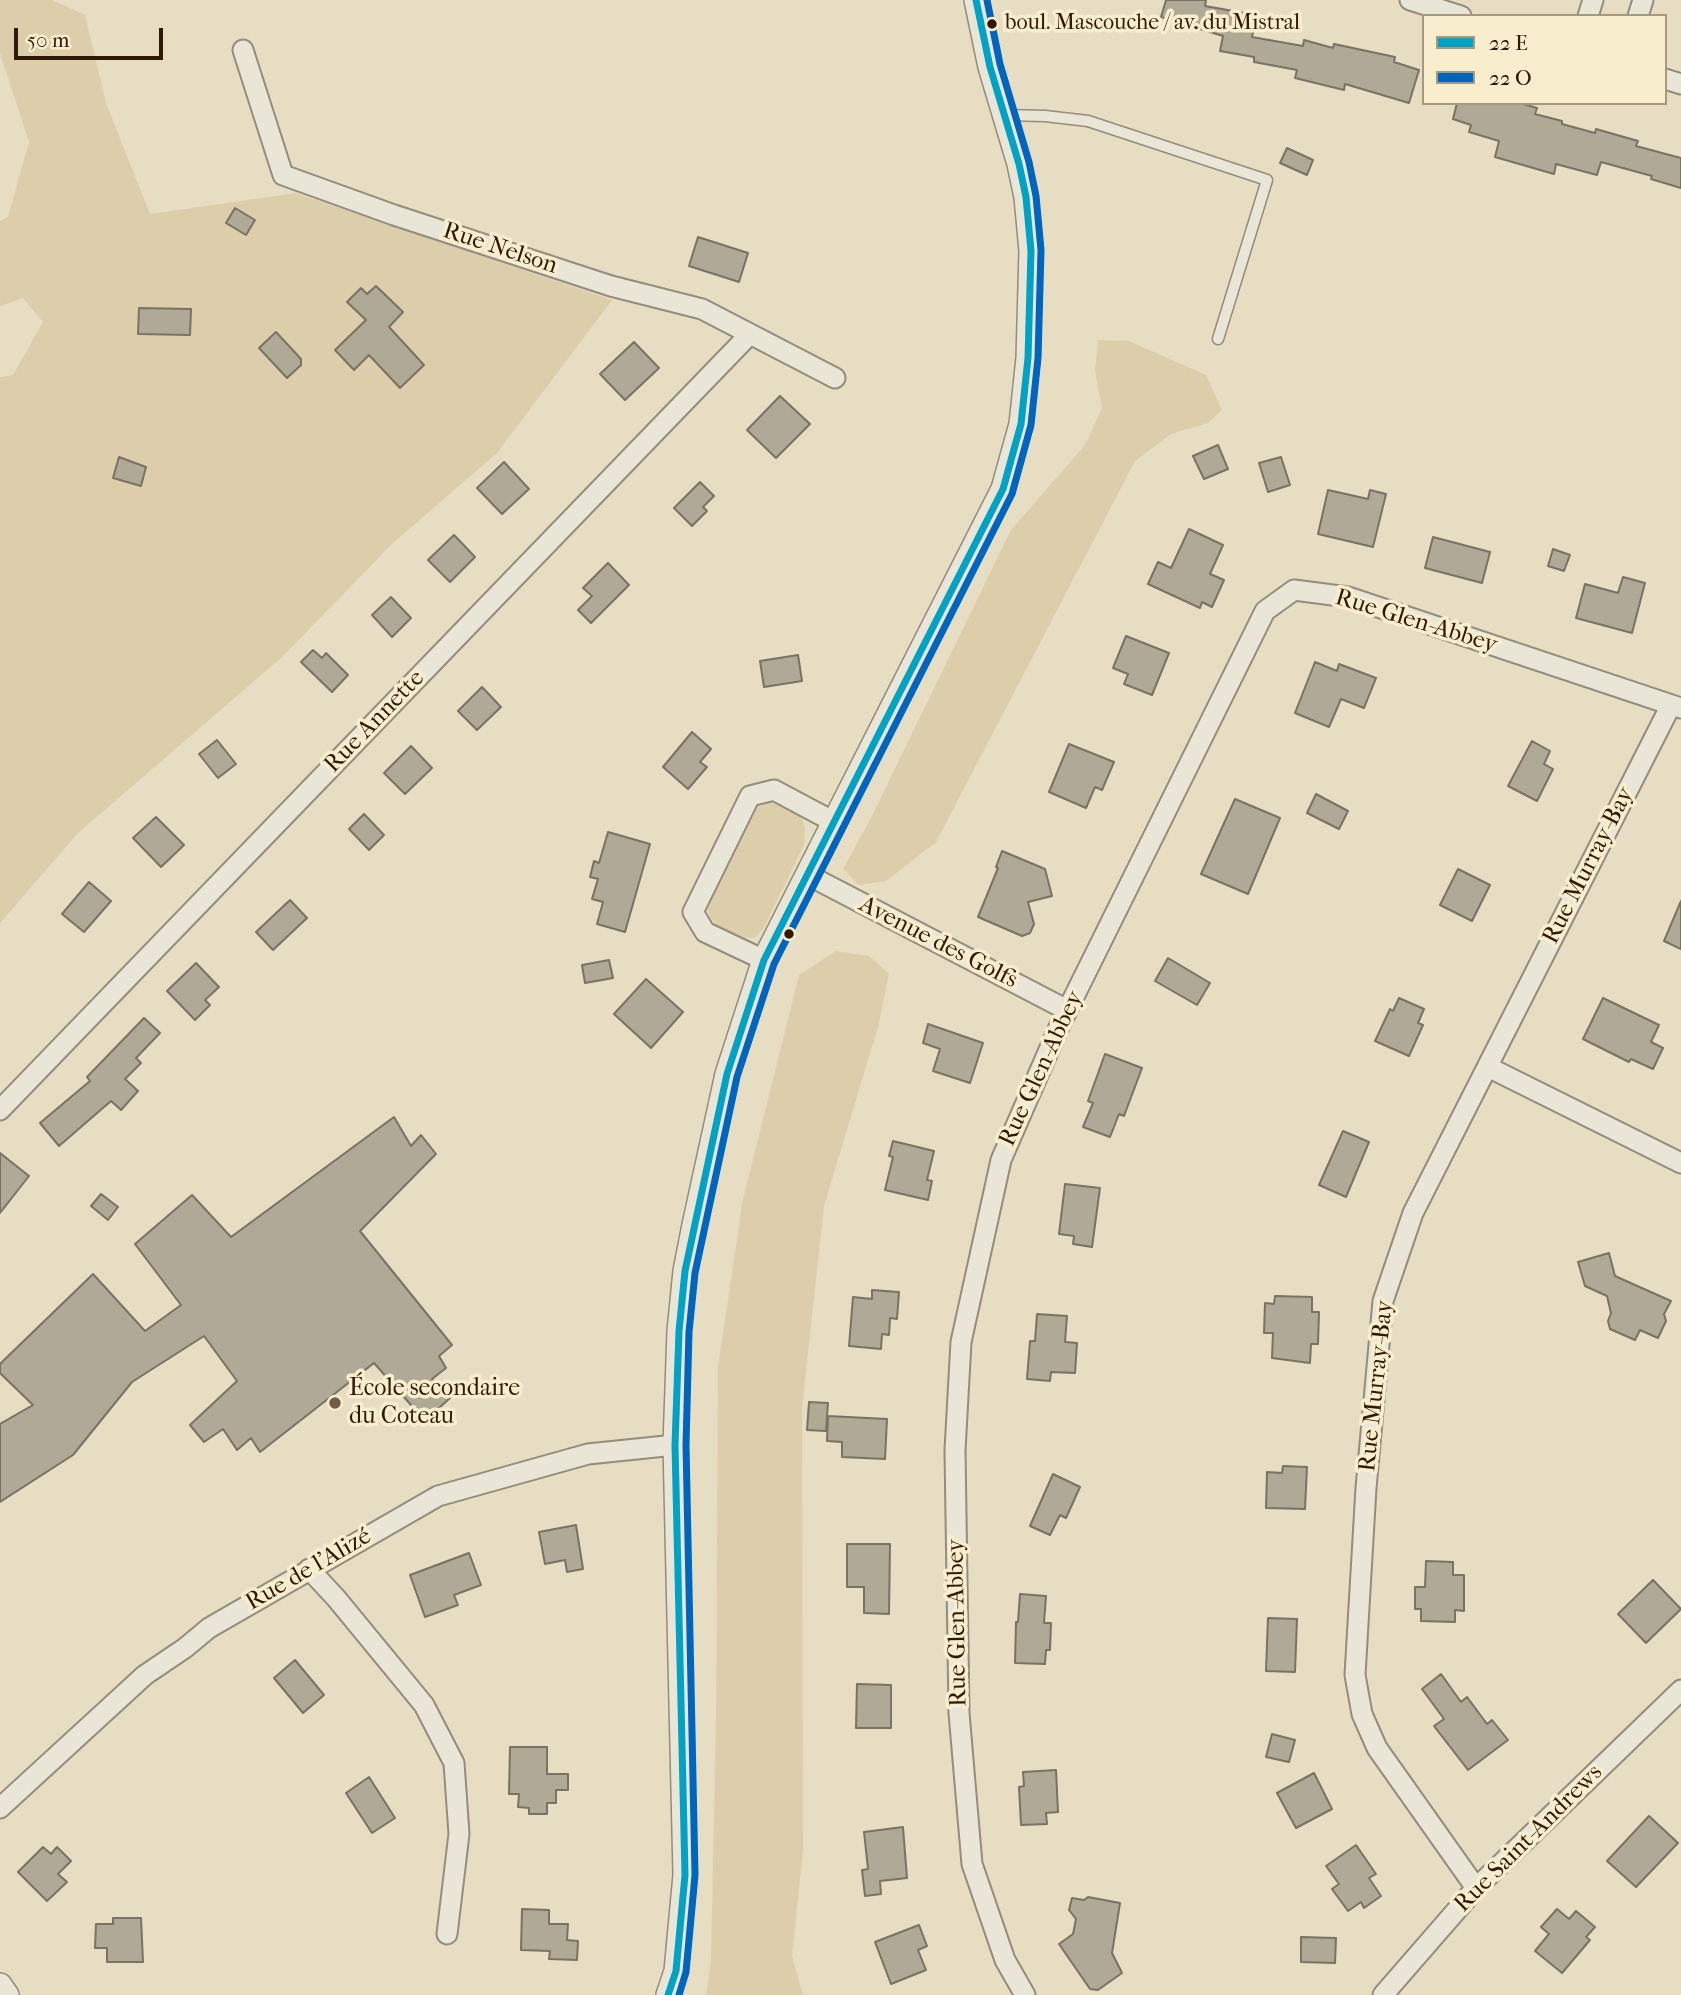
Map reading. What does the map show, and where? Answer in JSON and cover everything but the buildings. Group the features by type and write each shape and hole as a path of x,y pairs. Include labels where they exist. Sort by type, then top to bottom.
{"street":[{"path":"668,1995 676,1971 685,1875 675,1445 679,1331 692,1237 727,1074 764,960 1003,489 1021,424 1028,358 1031,251 1026,197 984,43 976,0"},
{"path":"1410,0 1455,14"},
{"name":"Rue Nelson","path":"243,50 283,176 599,282 702,309 835,378"},
{"name":"Rue Annette","path":"0,1110 750,334"},
{"name":"Rue Glen-Abbey","path":"1025,1995 1005,1960 972,1864 959,1713 955,1450 961,1342 1000,1160 1067,1010 1265,611 1294,590 1348,597 1676,707"},
{"name":"Rue Murray-Bay","path":"1476,1888 1377,1748 1362,1714 1355,1675 1366,1488 1383,1301 1413,1213 1676,707"},
{"path":"764,960 705,932 693,912 750,796 774,790 834,822"},
{"name":"Avenue des Golfs","path":"808,875 1067,1010"},
{"path":"1488,1067 1681,1163"},
{"name":"Rue de l'Alizé","path":"0,1808 145,1675 209,1628 438,1496 588,1454 675,1445"},
{"path":"309,1569 424,1705 454,1763 459,1834 447,1934"},
{"name":"Rue Saint-Andrews","path":"1383,1995 1476,1888 1681,1690"},
{"path":"0,1985 7,1995"}],"lane":[{"path":"1004,115 1088,121 1267,180 1218,339"}],"shaded area":[{"path":"0,0 52,0 85,15 106,103 150,214 296,193 612,300 497,453 393,543 282,657 78,833 0,923 0,377 13,375 43,322 23,298 0,306 0,221 8,217 29,142 0,53"},
{"path":"1098,340 1129,341 1206,375 1222,410 1208,423 1171,434 1135,461 936,842 886,881 859,885 843,869 870,820 1011,530 1085,445 1102,408 1095,371"},
{"path":"768,803 779,805 801,817 805,827 804,845 763,929 755,938 746,938 722,930 711,917 706,900 757,807"},
{"path":"836,951 869,956 889,974 878,1027 824,1206 802,1408 803,1850 792,1956 803,1995 706,1995 711,1960 716,1719 718,1367 743,1199 799,975"}],"transit line":[{"path":"668,1995 676,1971 685,1875 675,1445 679,1331 685,1271 727,1074 764,960 1003,489 1021,424 1028,358 1031,251 1026,197 990,67 976,0"},
{"path":"679,1995 686,1972 695,1875 686,1445 689,1332 695,1273 737,1077 774,964 1012,494 1031,425 1038,358 1041,250 1036,196 1029,162 1000,64 987,0"}],"place":[{"name":"boul. Mascouche / av. du Mistral","path":"992,24"},
{"name":"École secondaire du Coteau","path":"335,1403"}]}
